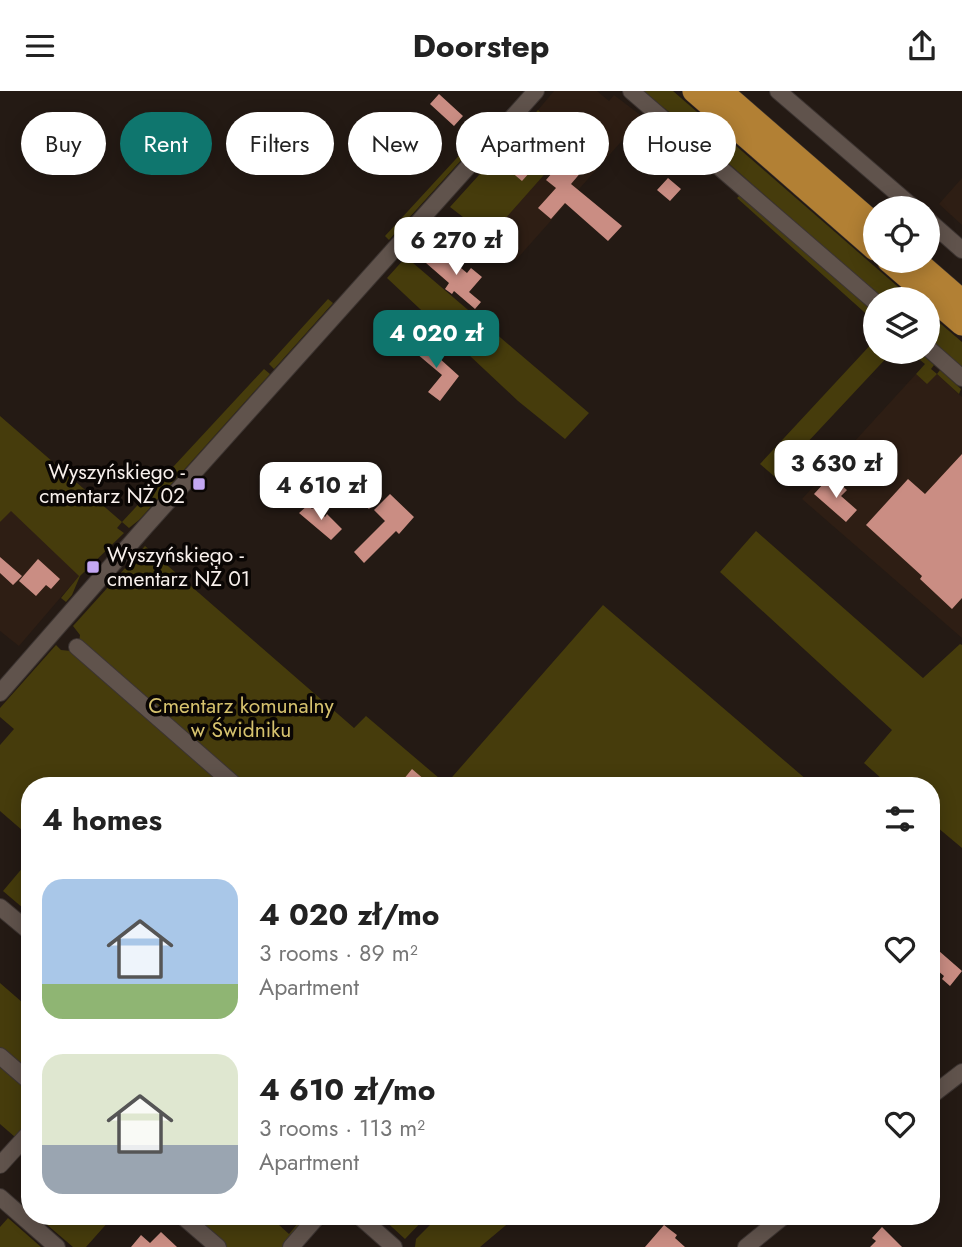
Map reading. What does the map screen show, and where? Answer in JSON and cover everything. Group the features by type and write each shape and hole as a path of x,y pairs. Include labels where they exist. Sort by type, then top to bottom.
{"highway":[{"path":"694,91 863,239"},
{"path":"720,91 863,215"},
{"path":"903,273 962,324"},
{"path":"930,273 962,301"}],"street":[{"path":"0,693 23,654 536,91"},
{"path":"631,91 863,292"},
{"path":"778,91 900,196"},
{"path":"940,231 962,250"},
{"path":"940,359 962,378"},
{"path":"77,647 226,777"},
{"path":"0,907 21,924"},
{"path":"0,1056 21,1074"},
{"path":"940,1089 962,1072"},
{"path":"0,1165 21,1142"},
{"path":"0,1197 21,1215"},
{"path":"32,1225 57,1247"},
{"path":"192,1225 218,1247"},
{"path":"291,1247 309,1225"},
{"path":"369,1225 394,1247"},
{"path":"746,1247 773,1225"}],"shaded area":[{"path":"554,91 597,91 609,101 614,95 636,112 623,112 623,140 609,155 609,112 538,110"},
{"path":"543,175 591,175 516,260 489,237"},
{"path":"962,178 962,225 940,203"},
{"path":"916,374 927,383 937,374 962,397 962,638 802,499"},
{"path":"11,510 79,576 19,646 0,631 0,522"}],"green space":[{"path":"642,91 673,91 697,112 669,112"},
{"path":"736,146 863,256 863,273 882,273 898,287 869,287 736,170"},
{"path":"456,159 456,166 389,240 385,236"},
{"path":"479,175 544,175 489,237 450,207"},
{"path":"740,195 863,303 863,311 737,198"},
{"path":"406,257 589,413 565,439 518,401 387,278"},
{"path":"328,299 333,303 274,369 269,364"},
{"path":"940,323 962,342 962,367 940,348"},
{"path":"863,353 863,364 881,364 775,477 760,464"},
{"path":"925,364 933,364 931,369 937,374 927,384 916,374"},
{"path":"264,369 270,374 139,520 129,528 122,522"},
{"path":"940,370 961,389 959,394 937,374"},
{"path":"0,416 122,522 117,528 124,533 80,576 66,602 61,598 79,576 11,511 0,522"},
{"path":"756,531 923,678 962,645 962,848 940,830 940,777 880,777 864,763 892,730 720,572"},
{"name":"Cmentarz komunalny w Świdniku","path":"145,546 354,728 366,716 438,777 21,777 21,829 0,811 0,745 14,729 0,717 0,708 56,645 61,650 71,651 79,643 80,635 73,626"},
{"path":"603,605 804,777 452,777"},
{"path":"21,870 21,906 3,891"},
{"path":"0,983 21,1001 21,1067 0,1049"},
{"path":"0,1066 21,1084 21,1131 15,1137 0,1124"},
{"path":"8,1218 41,1247 0,1247 0,1227"},
{"path":"47,1225 106,1225 86,1247 73,1247"},
{"path":"198,1225 279,1225 289,1234 296,1225 304,1225 285,1247 223,1247"},
{"path":"390,1225 418,1225 405,1239"},
{"path":"430,1225 506,1225 480,1247 415,1247 416,1239"}],"building":[{"path":"439,94 459,112 456,112 456,124 454,126 442,112 430,104"},
{"path":"515,175 527,175 522,181"},
{"path":"550,175 579,175 571,184 622,226 608,241 565,203 551,219 538,208 556,188 546,180"},
{"path":"668,178 681,189 670,201 657,190"},
{"path":"438,249 467,273 471,268 482,277 469,292 481,302 475,309 454,291 452,294 445,289 449,283 426,263"},
{"path":"383,320 398,332 389,342 374,330"},
{"path":"418,339 459,376 440,401 428,392 442,375 410,348"},
{"path":"962,454 962,598 952,609 920,579 922,576 866,525 908,479 925,494"},
{"path":"322,468 332,477 319,490 310,480"},
{"path":"834,479 847,490 841,496 857,510 846,522 814,494 825,482 829,486"},
{"path":"356,482 377,501 369,509 348,490"},
{"path":"390,494 414,517 399,534 396,531 364,563 354,552 385,521 374,510"},
{"path":"308,505 312,509 315,506 325,517 327,514 342,529 331,540 299,513"},
{"path":"0,557 22,576 13,585 0,573"},
{"path":"38,559 60,579 51,589 46,585 36,596 19,581"},
{"path":"412,769 421,777 405,777"},
{"path":"940,952 962,971 950,986 942,979 944,976 940,973"},
{"path":"664,1225 677,1235 675,1238 685,1247 645,1247"},
{"path":"882,1227 902,1247 870,1247 876,1241 872,1238"},
{"path":"161,1232 177,1247 131,1247 141,1235 150,1243"}],"place":[{"name":"Wyszyńskiego - cmentarz NŻ 02","path":"199,484"},
{"name":"Wyszyńskiego - cmentarz NŻ 01","path":"93,567"}]}
